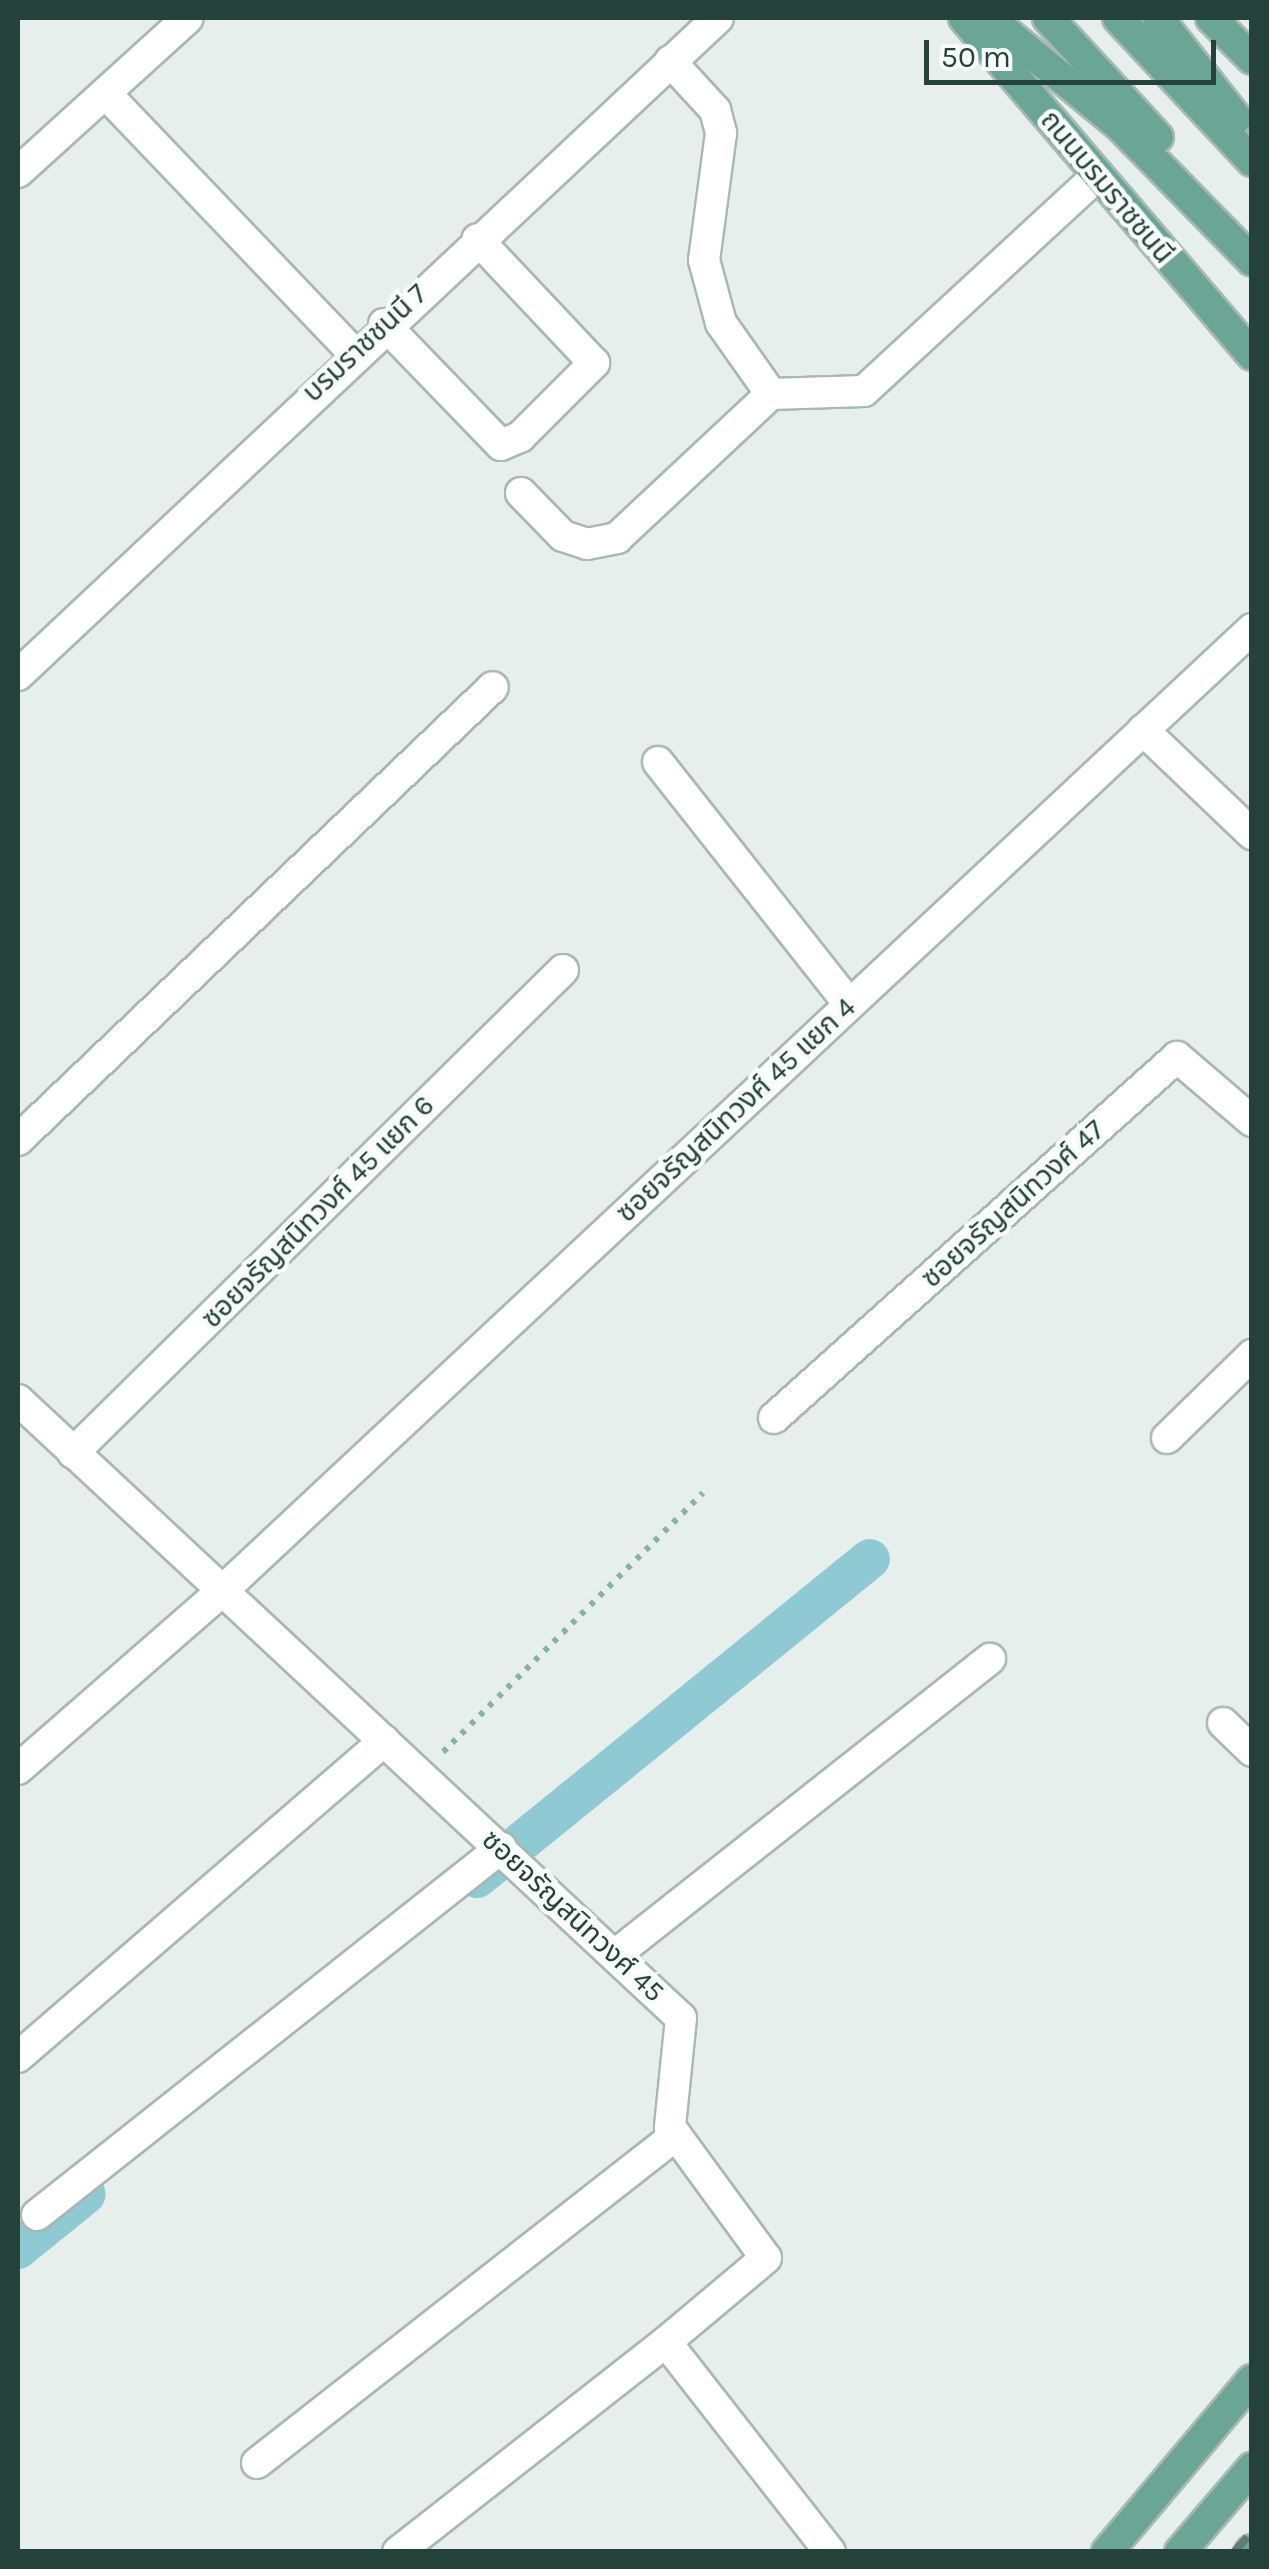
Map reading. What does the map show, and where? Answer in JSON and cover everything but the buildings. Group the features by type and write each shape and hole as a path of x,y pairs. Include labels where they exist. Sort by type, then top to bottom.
{"main road":[{"name":"ถนนบรมราชชนนี","path":"964,18 1252,355"},
{"name":"ถนนบรมราชชนนี","path":"989,18 1176,178 1252,261"},
{"path":"1048,18 1252,239"},
{"path":"1118,18 1252,162"},
{"path":"1158,18 1252,136"},
{"path":"1211,18 1252,59"},
{"path":"1107,2552 1252,2380"},
{"path":"1180,2552 1252,2468"}],"street":[{"path":"18,172 188,18"},
{"name":"บรมราชชนนี 7","path":"18,675 353,352 718,18"},
{"path":"670,61 714,110 722,133 704,260 722,322 771,394"},
{"path":"107,95 353,352"},
{"path":"521,493 563,536 588,544 617,538 771,394 864,391 1097,176"},
{"path":"384,324 501,445 520,437 594,363 477,239"},
{"name":"ซอยจรัญสนิทวงศ์ 45 แยก 4","path":"18,1769 220,1592 1252,628"},
{"path":"18,1140 493,687"},
{"path":"1143,730 1252,834"},
{"path":"658,762 849,1004"},
{"name":"ซอยจรัญสนิทวงศ์ 45 แยก 6","path":"73,1454 564,970"},
{"name":"ซอยจรัญสนิทวงศ์ 47","path":"774,1418 1177,1058 1252,1121"},
{"path":"1167,1438 1252,1355"},
{"name":"ซอยจรัญสนิทวงศ์ 45","path":"18,1400 681,2018 670,2127 676,2135"},
{"path":"615,1956 990,1658"},
{"path":"1223,1723 1252,1751"},
{"path":"18,2057 384,1741"},
{"path":"37,2215 502,1848"},
{"path":"257,2463 676,2135 766,2258 666,2342 398,2552"},
{"path":"666,2342 830,2552"}],"path":[{"path":"420,1774 703,1493"}],"waterway":[{"path":"477,1878 870,1559"},
{"path":"18,2249 86,2194"}],"railway":[{"path":"1234,2552 1252,2532"}]}
